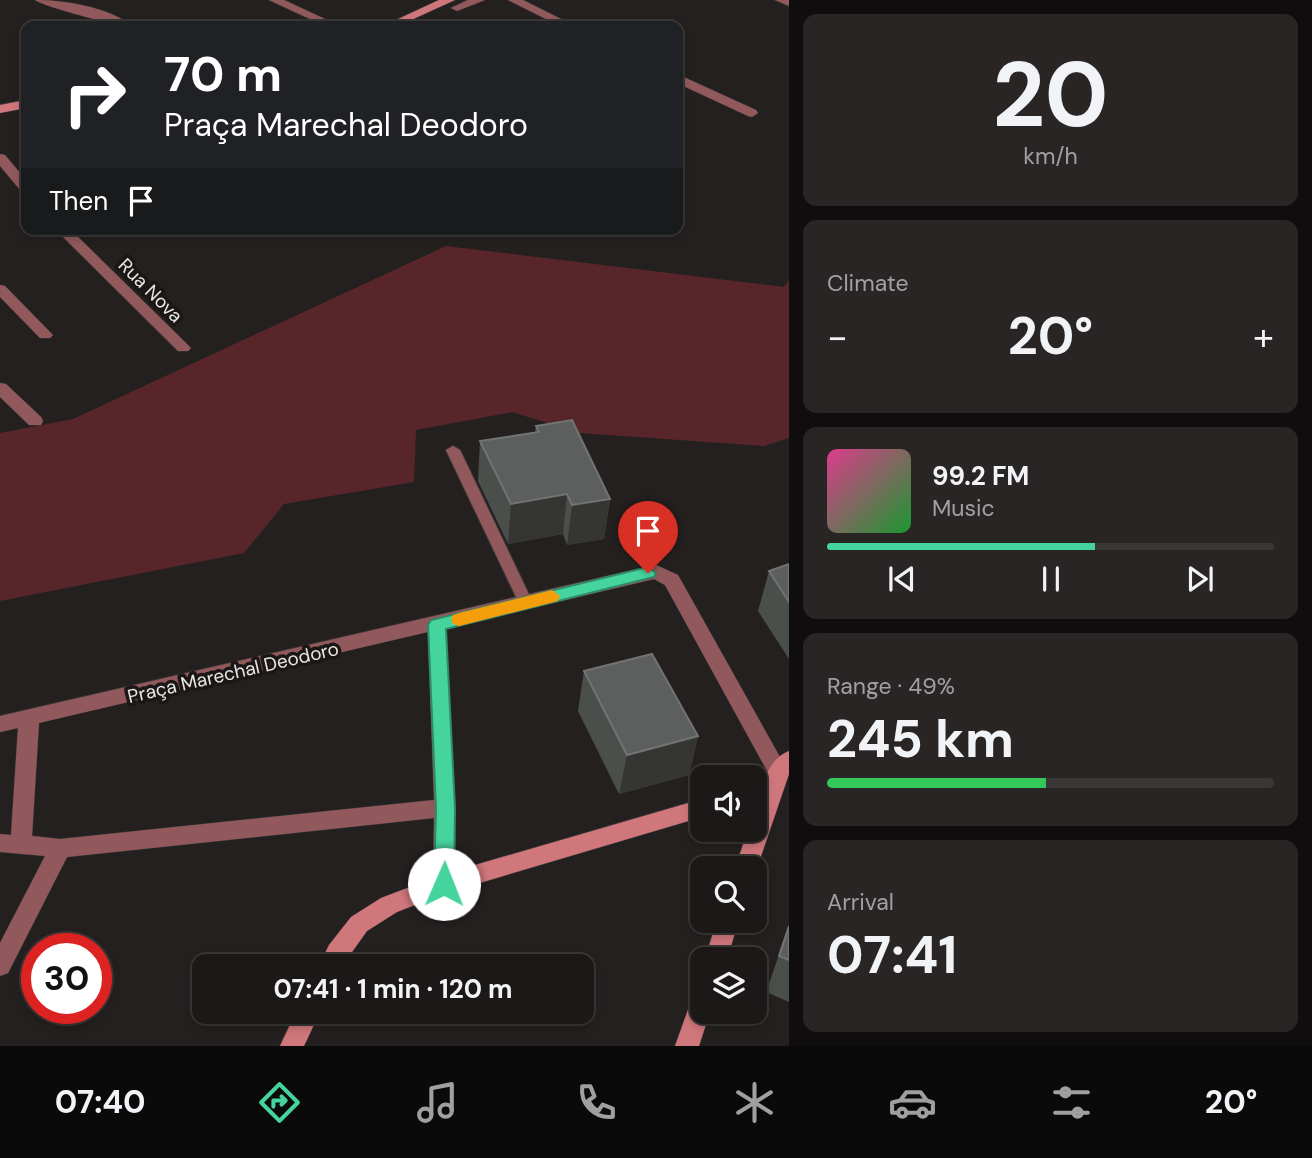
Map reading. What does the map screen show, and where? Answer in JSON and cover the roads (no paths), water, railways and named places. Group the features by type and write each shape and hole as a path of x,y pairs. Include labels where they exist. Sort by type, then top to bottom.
{"street":[{"path":"41,0 114,21"},
{"path":"275,0 323,21"},
{"path":"403,21 453,4 479,0"},
{"path":"514,0 558,21"},
{"path":"781,0 789,3"},
{"path":"683,81 752,113"},
{"path":"0,109 21,105"},
{"path":"0,158 21,182"},
{"name":"Rua Nova","path":"68,235 183,348"},
{"path":"0,289 45,335"},
{"path":"0,388 35,421"},
{"name":"Praça Marechal Deodoro","path":"0,724 437,625 648,573 662,574 672,580 773,778"},
{"path":"437,625 445,808 444,884"},
{"path":"29,719 11,845 60,848 445,808"},
{"path":"750,856 773,778"},
{"path":"336,954 359,924 389,905 444,884 690,812"},
{"path":"0,966 60,848"},
{"path":"292,1046 302,1024"},
{"path":"687,1046 694,1024"}],"lane":[{"path":"453,450 526,603"}]}
